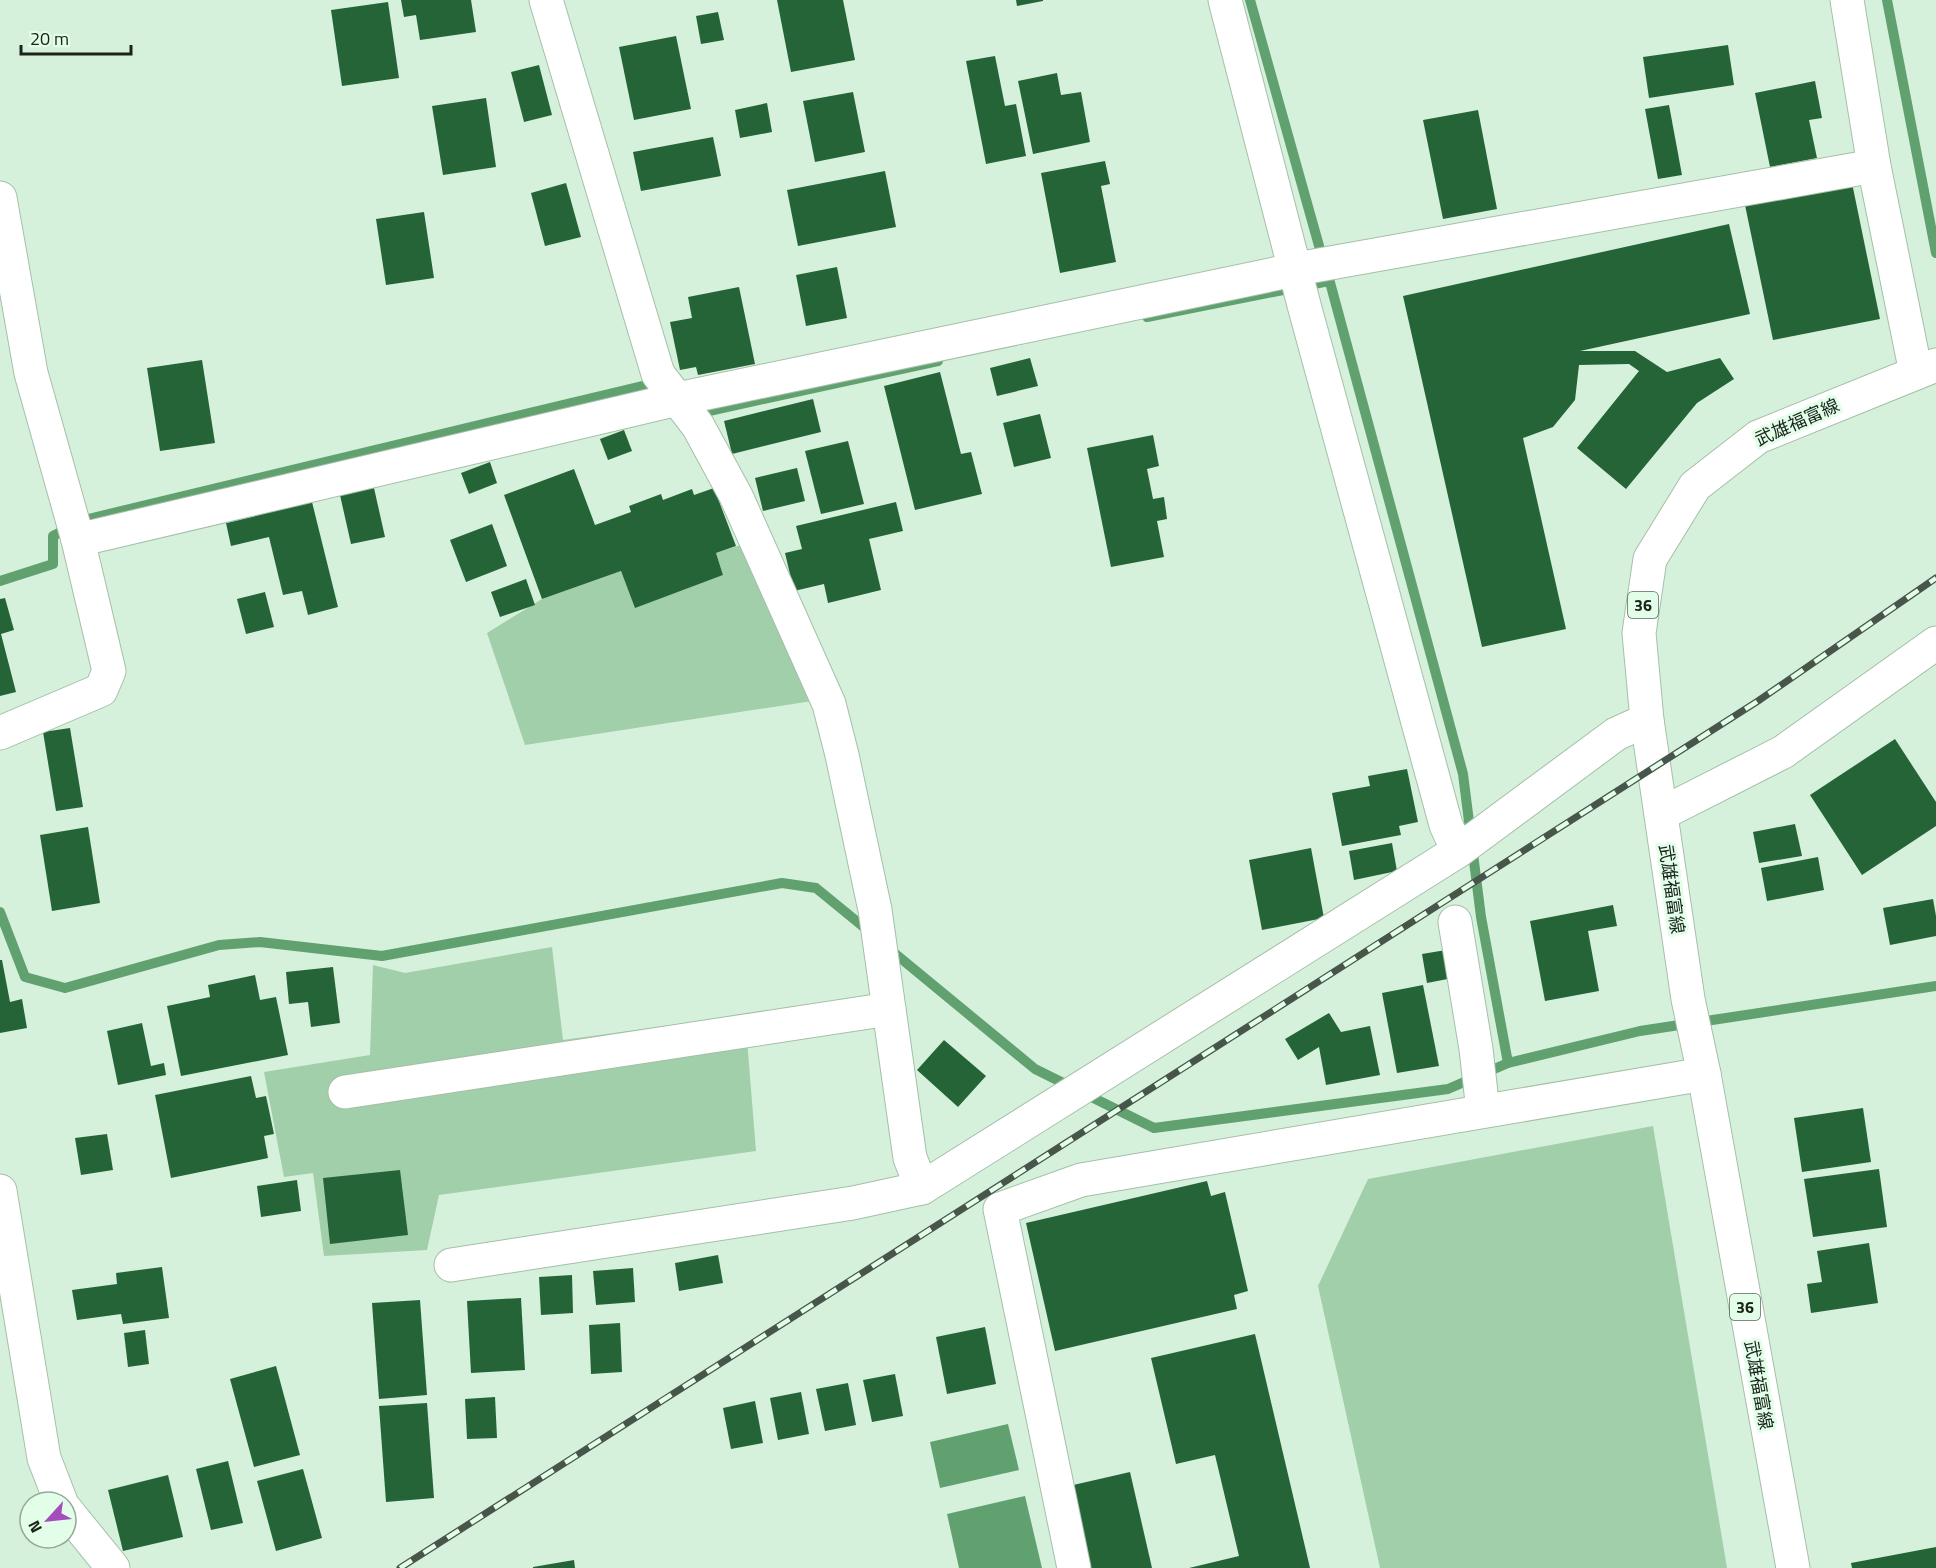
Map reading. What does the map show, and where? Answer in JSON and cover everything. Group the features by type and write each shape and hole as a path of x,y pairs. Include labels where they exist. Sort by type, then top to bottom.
{"street":[{"path":"546,0 681,391 736,496 829,704 875,910 910,1158 922,1188"},
{"path":"1225,0 1308,275 1446,825 1471,842"},
{"path":"1847,0 1874,166 1928,369"},
{"path":"75,528 681,391 1308,275 1874,166"},
{"path":"0,198 31,373 75,528 109,671 101,690 0,733"},
{"name":"武雄福富線","path":"1793,1568 1688,999 1647,720 1639,633 1650,559 1695,486 1758,436 1928,369"},
{"path":"1661,814 1783,752 1936,643"},
{"path":"451,1265 853,1203 922,1188 1471,842 1616,734 1647,720"},
{"path":"1455,922 1476,1049 1482,1103"},
{"path":"345,1092 889,1009"},
{"path":"1074,1568 1000,1209 1081,1180 1289,1146 1482,1103 1701,1060"},
{"path":"0,1191 44,1458 56,1490"},
{"path":"78,1525 113,1568"}],"shaded area":[{"path":"744,544 812,701 525,745 487,633 542,599 621,571 635,607 723,575 716,553"},
{"path":"552,947 563,1040 745,1015 756,1151 439,1195 427,1250 324,1256 313,1173 284,1177 264,1072 370,1055 373,965 405,973"},
{"path":"1653,1126 1727,1568 1380,1568 1318,1286 1368,1179"},
{"path":"1008,1424 1019,1470 940,1488 930,1442"},
{"path":"1025,1496 1042,1568 959,1568 947,1514"}],"building":[{"path":"401,0 471,0 476,32 420,40 416,15 404,17"},
{"path":"777,0 843,0 855,60 791,72"},
{"path":"1016,0 1043,0 1043,1 1017,6"},
{"path":"388,2 399,78 342,86 331,10"},
{"path":"718,12 724,40 701,44 696,16"},
{"path":"676,36 691,109 634,120 619,47"},
{"path":"1728,45 1734,85 1649,98 1643,57"},
{"path":"995,56 1005,106 1016,104 1026,156 986,164 966,61"},
{"path":"539,65 552,115 524,122 511,72"},
{"path":"1057,73 1061,95 1081,92 1090,142 1033,154 1018,81"},
{"path":"1815,81 1822,118 1809,120 1817,158 1770,167 1755,93"},
{"path":"853,92 865,152 815,162 803,101"},
{"path":"486,98 496,167 443,175 432,106"},
{"path":"767,103 772,132 740,138 735,110"},
{"path":"1669,105 1682,175 1658,179 1645,109"},
{"path":"1478,110 1497,209 1443,219 1423,120"},
{"path":"713,137 721,176 641,191 633,152"},
{"path":"1105,161 1110,184 1101,186 1116,262 1060,273 1041,173"},
{"path":"885,171 896,227 798,246 787,190"},
{"path":"566,183 581,237 545,246 531,193"},
{"path":"1852,183 1880,319 1773,340 1745,205"},
{"path":"424,212 434,278 386,285 376,219"},
{"path":"1729,224 1750,314 1580,351 1635,351 1667,372 1720,358 1734,379 1697,403 1626,489 1577,448 1639,371 1629,364 1579,365 1575,400 1553,427 1523,438 1566,629 1482,647 1403,296"},
{"path":"837,267 847,318 806,326 796,275"},
{"path":"739,287 755,364 698,375 696,367 680,370 670,322 692,318 688,297"},
{"path":"1030,358 1038,386 997,396 990,368"},
{"path":"202,360 215,443 160,451 147,368"},
{"path":"940,372 961,454 971,452 982,494 915,510 884,386"},
{"path":"813,399 821,432 732,454 724,421"},
{"path":"1040,414 1051,458 1014,467 1003,423"},
{"path":"624,430 632,451 608,460 600,439"},
{"path":"1153,435 1159,466 1147,469 1153,499 1164,497 1167,519 1157,521 1164,557 1111,567 1087,448"},
{"path":"848,441 864,504 821,514 805,451"},
{"path":"490,462 497,483 469,494 461,473"},
{"path":"797,468 805,501 763,511 755,478"},
{"path":"574,469 595,525 631,512 629,506 661,494 663,500 692,489 694,495 714,488 736,546 716,553 723,575 635,608 621,571 542,599 504,495"},
{"path":"374,488 385,537 351,544 340,495"},
{"path":"312,502 338,607 308,615 302,591 283,595 269,537 231,546 226,523"},
{"path":"896,502 903,531 869,539 881,590 828,603 824,584 794,591 785,553 802,549 796,526"},
{"path":"492,524 507,566 466,582 450,540"},
{"path":"526,579 535,605 500,617 491,592"},
{"path":"265,592 274,627 246,634 237,599"},
{"path":"5,598 14,630 1,634 16,692 0,696 0,599"},
{"path":"70,728 83,807 56,811 43,732"},
{"path":"1895,739 1936,802 1936,826 1862,875 1810,795"},
{"path":"1407,769 1418,822 1399,826 1401,835 1342,846 1332,793 1370,786 1368,776"},
{"path":"1795,824 1802,856 1759,863 1753,832"},
{"path":"88,827 100,903 52,911 40,835"},
{"path":"1392,843 1397,871 1354,880 1349,851"},
{"path":"1311,848 1324,918 1262,930 1249,860"},
{"path":"1818,857 1824,890 1767,901 1761,868"},
{"path":"1933,899 1936,936 1890,945 1883,908"},
{"path":"1613,905 1617,926 1588,931 1599,991 1545,1001 1530,921"},
{"path":"1452,949 1458,977 1427,983 1422,954"},
{"path":"0,960 2,960 10,1002 22,999 27,1028 0,1033"},
{"path":"333,967 340,1023 311,1027 308,1002 289,1004 286,972"},
{"path":"255,975 260,1000 276,997 288,1055 181,1076 167,1006 210,997 208,985"},
{"path":"1423,985 1439,1066 1397,1073 1382,993"},
{"path":"1329,1013 1341,1032 1370,1026 1380,1075 1326,1085 1319,1047 1298,1060 1285,1039"},
{"path":"142,1023 151,1066 164,1063 166,1075 118,1085 107,1031"},
{"path":"944,1040 986,1076 958,1107 917,1070"},
{"path":"251,1076 256,1098 266,1096 274,1134 264,1136 268,1158 171,1178 155,1095"},
{"path":"1863,1108 1871,1162 1802,1172 1794,1118"},
{"path":"107,1134 113,1170 81,1175 75,1138"},
{"path":"1879,1169 1887,1227 1813,1237 1804,1179"},
{"path":"400,1170 408,1235 330,1244 323,1178"},
{"path":"297,1180 301,1211 261,1217 257,1186"},
{"path":"1207,1181 1211,1196 1225,1192 1248,1291 1234,1295 1237,1309 1055,1351 1026,1223"},
{"path":"1869,1243 1878,1303 1811,1313 1807,1284 1822,1282 1817,1251"},
{"path":"718,1255 723,1283 679,1291 675,1263"},
{"path":"162,1267 169,1318 123,1324 121,1314 77,1320 72,1290 117,1284 116,1273"},
{"path":"633,1268 635,1302 596,1305 593,1271"},
{"path":"572,1275 573,1313 541,1315 539,1277"},
{"path":"521,1298 525,1370 471,1373 467,1301"},
{"path":"420,1300 427,1395 379,1399 372,1303"},
{"path":"620,1323 622,1372 591,1374 589,1325"},
{"path":"985,1327 996,1384 947,1394 936,1337"},
{"path":"145,1330 149,1364 128,1367 124,1333"},
{"path":"1255,1334 1310,1568 1189,1568 1239,1556 1215,1455 1176,1464 1151,1358"},
{"path":"276,1366 300,1455 254,1467 230,1379"},
{"path":"895,1374 903,1416 872,1422 863,1380"},
{"path":"848,1383 856,1425 825,1431 816,1389"},
{"path":"801,1392 809,1434 778,1440 770,1398"},
{"path":"495,1397 497,1438 467,1439 465,1399"},
{"path":"755,1401 763,1443 731,1449 723,1408"},
{"path":"427,1403 434,1498 386,1502 379,1406"},
{"path":"228,1461 243,1523 211,1530 196,1469"},
{"path":"303,1469 322,1538 276,1551 257,1481"},
{"path":"1130,1472 1152,1568 1088,1568 1069,1486"},
{"path":"168,1475 183,1537 123,1551 108,1490"},
{"path":"1936,1547 1936,1568 1852,1568 1851,1563"},
{"path":"574,1560 575,1568 533,1568 533,1567"}],"waterway":[{"path":"1250,0 1323,260"},
{"path":"1887,0 1936,253"},
{"path":"1328,275 1463,774 1481,917 1508,1063"},
{"path":"1147,317 1329,281"},
{"path":"700,400 709,411 938,361"},
{"path":"0,581 53,564 53,536 84,520 659,382"},
{"path":"0,912 25,977 65,988 219,945 260,942 382,956 782,883 816,888 871,933"},
{"path":"887,947 1035,1069 1154,1128 1448,1089 1508,1063 1640,1031 1936,986"}],"railway":[{"path":"400,1568 1758,701 1936,578"}]}
